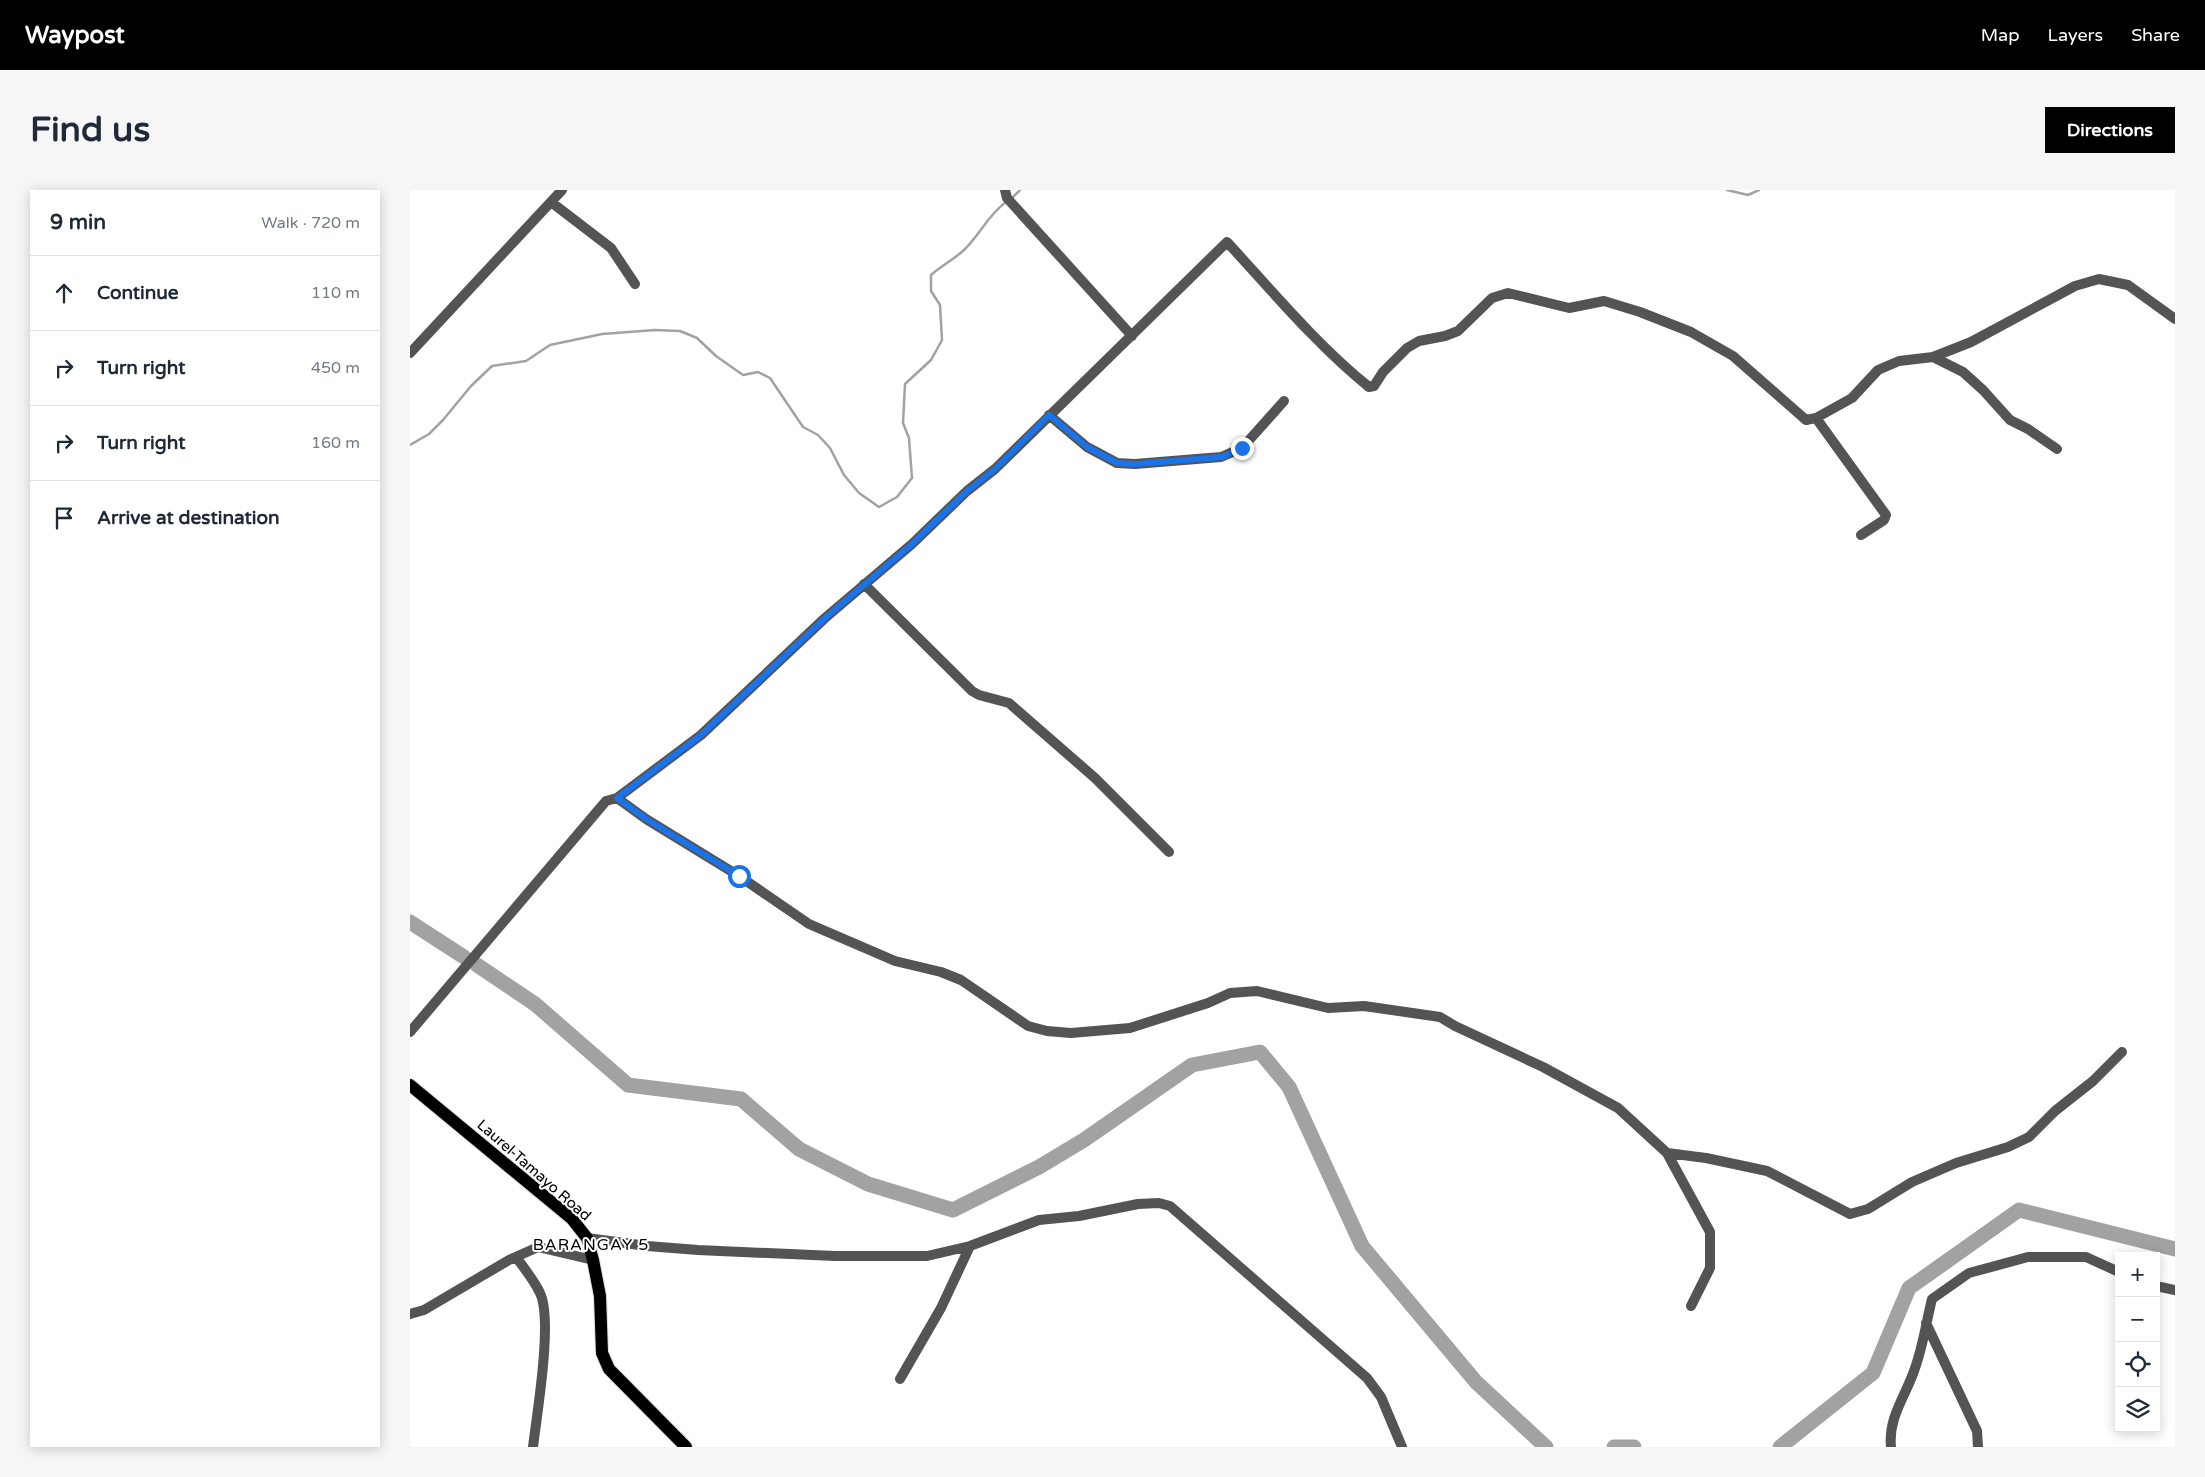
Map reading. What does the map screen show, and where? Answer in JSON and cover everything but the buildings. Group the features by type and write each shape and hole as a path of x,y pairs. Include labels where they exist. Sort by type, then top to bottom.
{"main road":[{"name":"Laurel-Tamayo Road","path":"410,1085 572,1220 587,1238 600,1296 602,1353 609,1369 686,1447"}],"street":[{"path":"410,353 562,190"},
{"path":"1006,194 1132,336"},
{"path":"551,202 611,248 635,284"},
{"path":"410,1032 606,801 617,798 701,735 864,584 912,544 967,491 995,469 1227,242 1287,307 1354,375 1369,387 1374,386 1383,372 1407,348 1419,341 1445,336 1458,331 1492,298 1508,293 1569,308 1604,301 1640,312 1691,332 1733,356 1806,420 1816,418 1852,398 1878,370 1899,361 1933,357 1971,342 2075,286 2099,279 2128,285 2175,319"},
{"path":"1933,357 1963,372 1984,390 2010,420 2028,429 2057,449"},
{"path":"1049,415 1087,447 1117,463 1135,464 1222,457 1242,448 1284,401"},
{"path":"1816,418 1886,515 1884,520 1861,535"},
{"path":"864,584 972,691 979,695 1009,702 1095,778 1168,852"},
{"path":"617,798 646,819 739,876 809,924 895,962 941,972 961,980 1028,1026 1046,1031 1071,1033 1130,1028 1208,1003 1230,993 1257,991 1328,1008 1364,1006 1440,1017 1455,1026 1543,1067 1618,1108 1667,1152 1710,1232 1710,1268 1691,1306"},
{"path":"1667,1152 1767,1171 1850,1214 1868,1209 1912,1182 1956,1163 2008,1147 2029,1137 2055,1111 2093,1081 2122,1052"},
{"path":"587,1238 647,1246 835,1256 927,1256 970,1246 1039,1220 1079,1216 1138,1204 1159,1203 1170,1206 1367,1378 1381,1397 1402,1447"},
{"path":"900,1379 941,1308 970,1246"},
{"path":"410,1314 424,1310 516,1256 538,1247 593,1260"},
{"path":"516,1256 540,1293 546,1315 533,1447"},
{"path":"1891,1447 1889,1433 1900,1400 1907,1390 1922,1348 1932,1299 1969,1273 2028,1257 2086,1257 2115,1270"},
{"path":"2160,1287 2175,1290"},
{"path":"1926,1323 1977,1431 1978,1447"}],"waterway":[{"path":"1011,199 1020,190"},
{"path":"1727,190 1748,195 1759,190"},
{"path":"410,445 429,434 471,386 492,366 526,361 550,345 602,334 655,330 680,331 697,338 716,356 743,375 758,372 770,378 803,427 818,435 830,448 844,475 859,493 879,507 897,497 912,478 909,438 903,423 905,384 931,360 942,340 940,305 931,291 931,275 965,249 995,212 1006,202"},
{"path":"410,922 464,957"},
{"path":"477,965 535,1004 628,1085 741,1099 799,1149 868,1184 953,1210 1039,1167 1084,1140 1192,1065 1260,1052 1289,1087 1362,1246 1476,1382 1546,1447"},
{"path":"1780,1447 1873,1373 1909,1288 2019,1210 2175,1249"},
{"path":"1614,1447 1634,1447"}],"district":[{"name":"BARANGAY 5","path":"591,1245"}],"route":[{"path":"739,876 675,835 646,819 617,798 701,735 825,618 912,544 967,491 995,469 1049,415 1087,447 1117,463 1135,464 1222,457 1242,448"}]}
